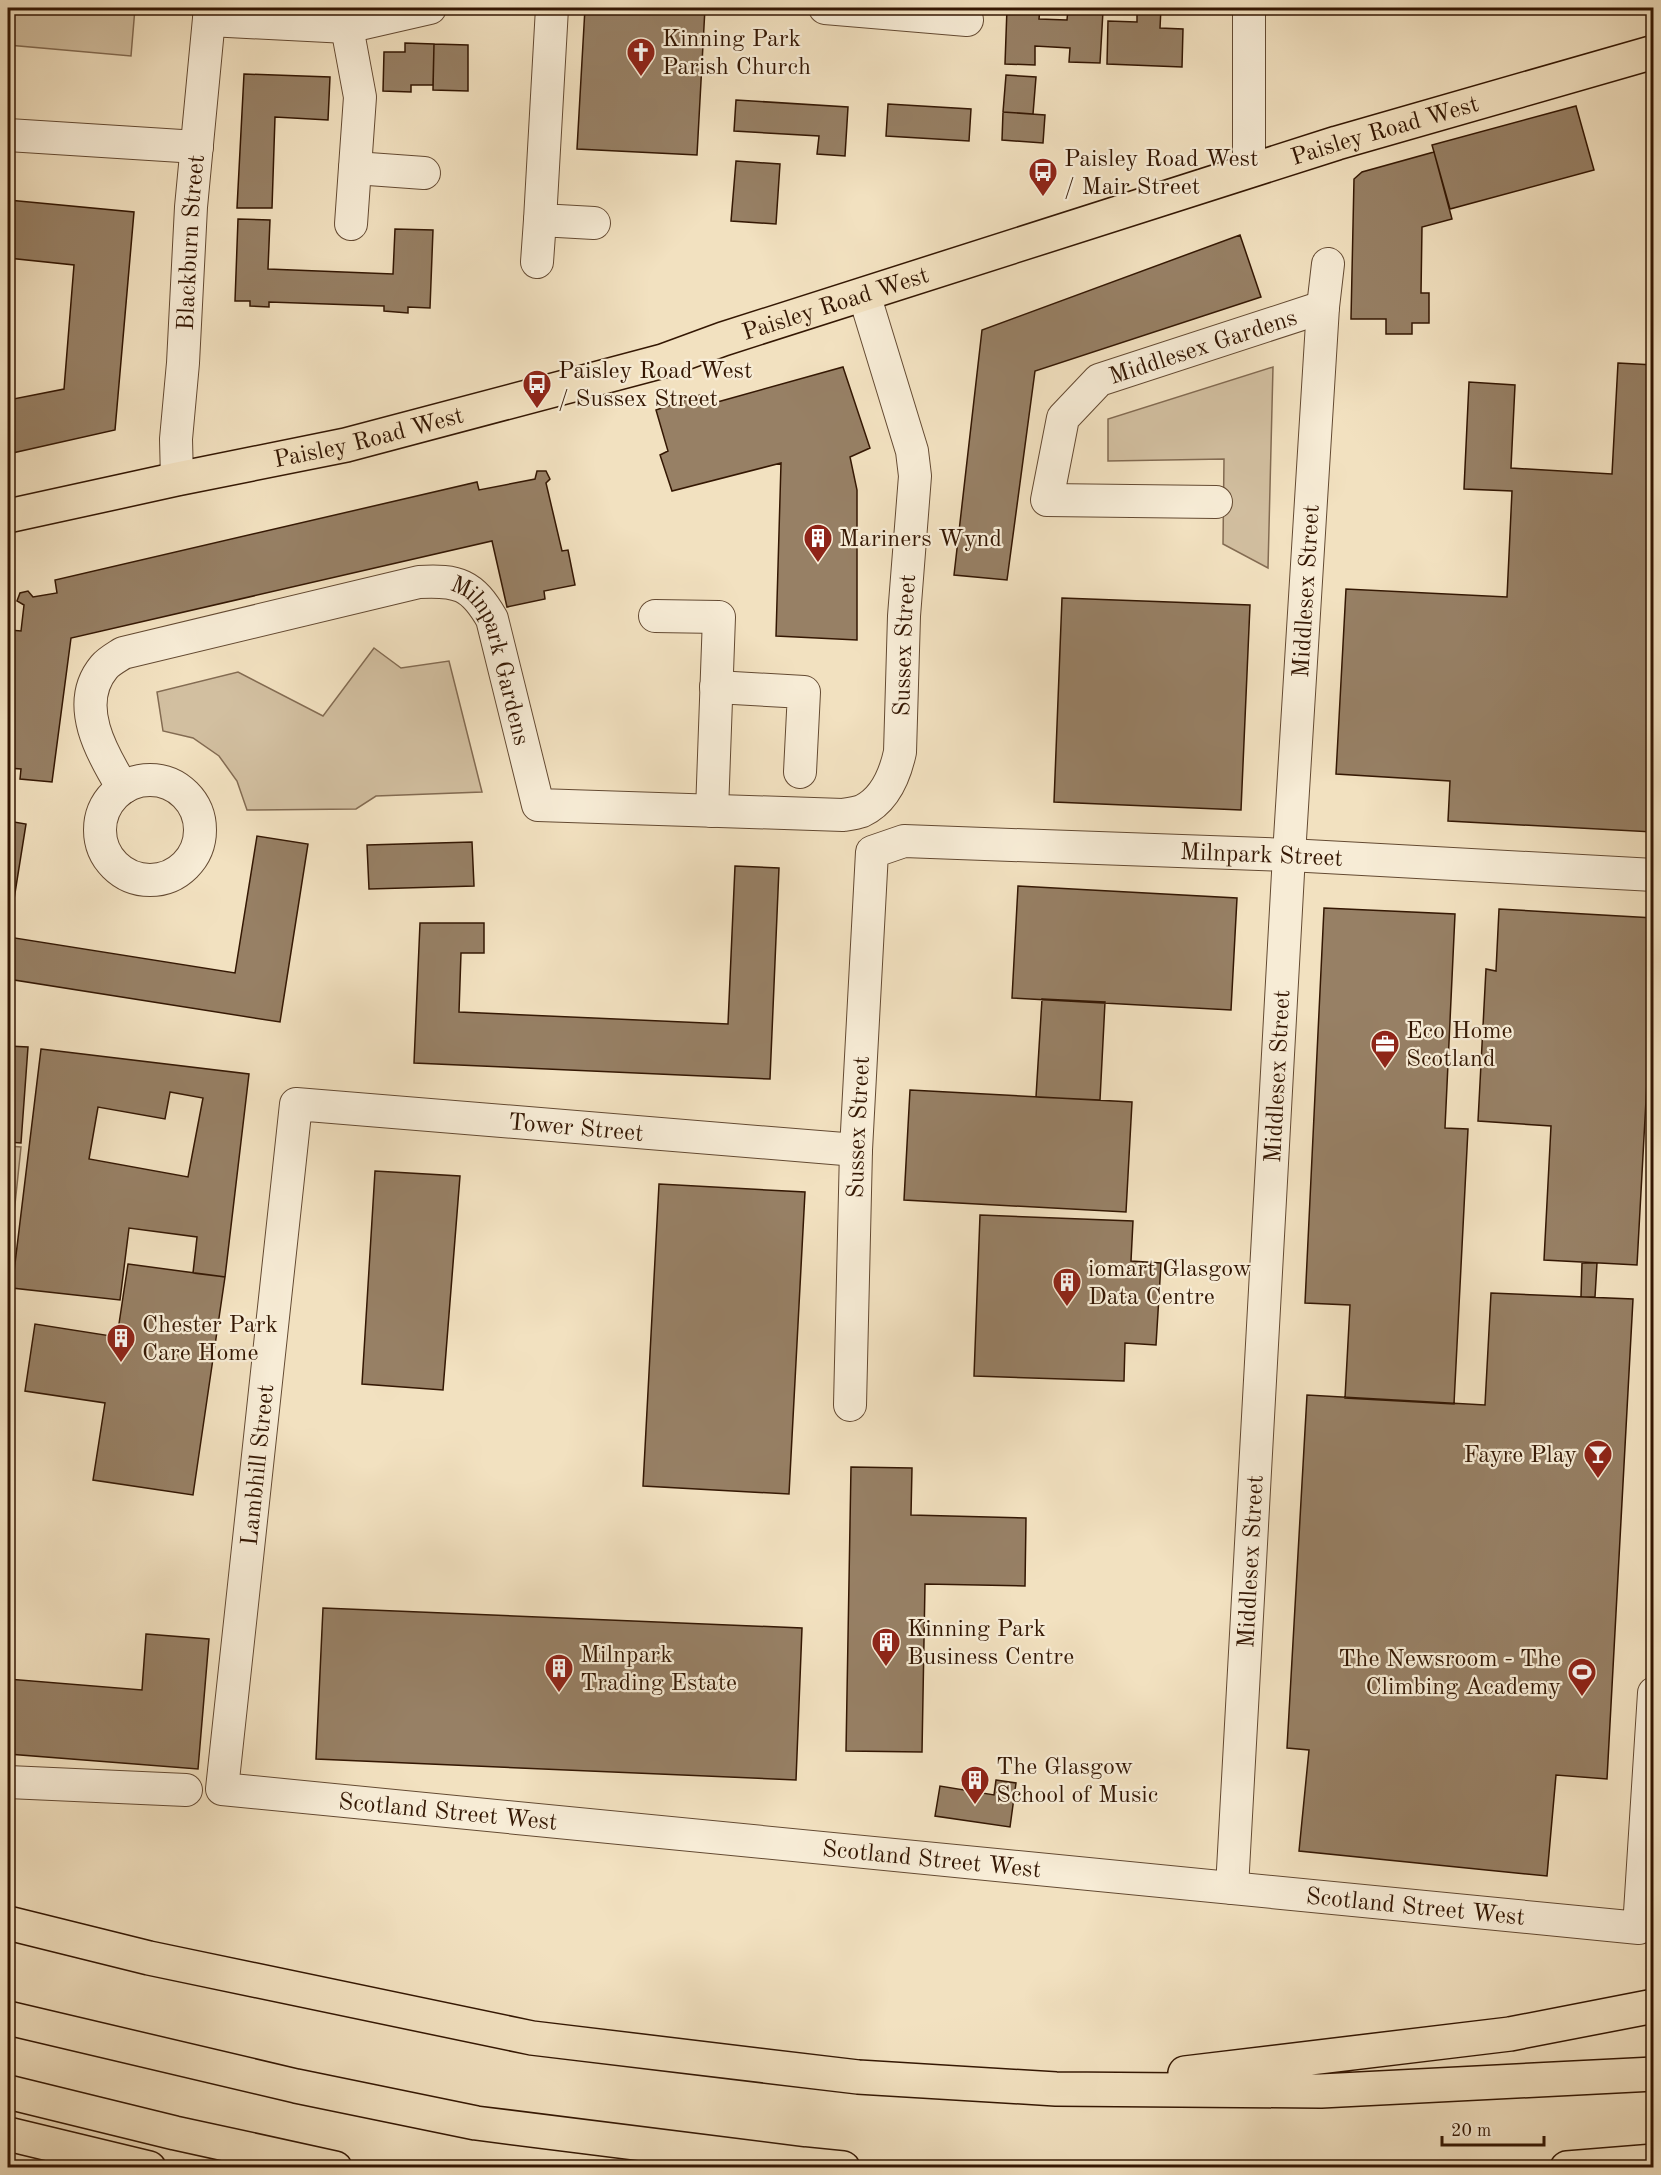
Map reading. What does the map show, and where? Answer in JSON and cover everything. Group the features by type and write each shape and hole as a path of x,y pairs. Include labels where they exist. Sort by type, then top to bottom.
{"main road":[{"name":"Paisley Road West","path":"8,516 346,445 663,361 723,339 1337,143 1653,52"},
{"path":"8,1923 193,1968 532,2038 858,2077 1056,2089 1321,2091 1653,2074"},
{"path":"1056,2089 1510,2034 1653,2006"},
{"path":"8,2018 296,2086 476,2123 843,2168"},
{"path":"8,2092 175,2133 335,2168"},
{"path":"8,2134 149,2168"},
{"path":"1567,2168 1653,2161"}],"street":[{"path":"210,14 347,27 430,8"},
{"path":"537,262 552,8"},
{"path":"825,8 865,9 967,20"},
{"path":"1250,8 1250,171"},
{"name":"Blackburn Street","path":"177,479 176,439 197,147 210,14"},
{"path":"347,27 360,97 351,224"},
{"path":"8,135 197,147"},
{"path":"355,168 424,173"},
{"path":"540,220 594,223"},
{"name":"Middlesex Street","path":"1232,1888 1289,855 1323,308 1328,264"},
{"name":"Sussex Street","path":"862,811 888,788 900,752 904,616 915,476 912,451 864,294"},
{"name":"Middlesex Gardens","path":"1216,502 1047,500 1063,418 1099,380 1323,308"},
{"name":"Milnpark Gardens","path":"123,788 103,756 95,735 90,706 95,683 105,666 123,653 419,582 437,581 454,583 472,591 492,619 538,805 843,815 862,811"},
{"path":"655,616 719,617 712,811"},
{"path":"716,687 804,692 800,772"},
{"name":"Milnpark Street","path":"872,852 904,841 1289,855 1653,874"},
{"name":"Sussex Street","path":"850,1405 856,1150 872,852"},
{"name":"Tower Street","path":"296,1104 856,1150"},
{"name":"Lambhill Street","path":"222,1790 296,1104"},
{"name":"Scotland Street West","path":"222,1790 1639,1928 1653,1693"},
{"path":"8,1782 186,1790"}],"shaded area":[{"path":"8,8 135,8 131,56 8,45"},
{"path":"1273,367 1268,568 1223,544 1224,459 1108,461 1108,419"},
{"path":"374,648 401,668 449,661 482,792 376,796 356,809 247,810 237,781 219,756 193,738 163,731 157,692 238,672 323,716"},
{"path":"8,1146 21,1147 8,1271"}],"building":[{"name":"Kinning Park Parish Church","path":"585,8 705,8 697,155 577,149"},
{"path":"1007,8 1040,8 1039,19 1067,20 1068,9 1103,11 1100,63 1069,62 1070,48 1035,46 1035,65 1005,64"},
{"path":"1137,8 1161,8 1160,28 1183,29 1182,67 1107,64 1108,21 1137,22"},
{"path":"405,43 434,44 433,85 411,85 411,92 383,91 384,52 405,52"},
{"path":"434,44 468,45 468,91 433,90"},
{"path":"244,74 330,77 328,120 275,117 272,208 237,208"},
{"path":"1006,75 1036,77 1033,114 1003,112"},
{"path":"736,100 848,107 845,156 817,154 819,136 734,131"},
{"path":"888,104 971,109 969,141 886,136"},
{"path":"1576,106 1594,170 1450,209 1432,145"},
{"path":"1003,112 1045,115 1043,143 1002,140"},
{"path":"1434,152 1452,219 1422,227 1421,293 1429,293 1429,323 1412,323 1412,334 1386,334 1386,319 1351,319 1354,179 1362,172"},
{"path":"736,161 780,164 776,224 731,221"},
{"path":"8,200 134,212 115,430 8,454 8,400 64,389 74,265 8,258"},
{"path":"238,219 270,220 268,269 393,274 395,229 433,230 430,308 408,307 408,313 384,311 384,306 269,302 269,307 250,306 250,301 235,301"},
{"path":"1240,235 1261,297 1035,371 1007,580 954,575 982,330"},
{"path":"1618,363 1654,365 1653,832 1448,821 1450,781 1336,774 1346,589 1507,597 1512,491 1464,489 1469,382 1515,385 1511,468 1612,474"},
{"name":"Mariners Wynd","path":"843,367 870,448 850,457 857,490 857,640 776,636 781,463 672,491 660,455 668,451 656,410 700,395 703,406"},
{"path":"537,471 546,471 550,479 546,483 562,551 568,550 575,585 544,591 545,599 507,607 492,541 71,638 52,782 20,779 21,769 8,768 8,645 10,630 21,631 24,605 17,601 20,593 28,591 33,597 57,593 55,580 477,482 479,490 535,479"},
{"path":"1062,598 1250,605 1241,810 1054,802"},
{"path":"8,821 26,824 8,937"},
{"path":"257,836 308,844 280,1022 8,979 8,937 235,973"},
{"path":"472,842 474,886 369,889 367,845"},
{"path":"735,866 779,868 770,1079 414,1063 420,923 484,923 484,953 461,953 459,1012 728,1024"},
{"path":"1018,886 1237,898 1231,1010 1012,998"},
{"path":"1324,908 1455,914 1445,1128 1468,1129 1454,1404 1345,1398 1350,1305 1305,1303"},
{"path":"1499,909 1654,918 1637,1265 1544,1260 1551,1126 1478,1121 1486,969 1496,971"},
{"path":"1042,999 1105,1002 1100,1100 1036,1097"},
{"path":"8,1046 28,1047 21,1143 8,1142"},
{"path":"41,1049 249,1074 225,1277 193,1273 197,1237 129,1228 120,1300 12,1288","holes":["170,1092 203,1098 188,1177 89,1159 98,1107 165,1119"]},
{"path":"910,1090 1132,1102 1126,1212 904,1200"},
{"path":"375,1171 460,1176 443,1390 362,1384"},
{"path":"659,1184 805,1192 789,1494 643,1486"},
{"name":"iomart Glasgow Data Centre","path":"980,1215 1133,1221 1131,1261 1161,1263 1156,1345 1125,1343 1124,1381 974,1376"},
{"path":"1582,1263 1597,1263 1595,1297 1581,1297"},
{"name":"Chester Park Care Home","path":"128,1264 225,1277 193,1495 93,1480 105,1403 25,1391 35,1324 117,1337"},
{"path":"1491,1293 1633,1299 1607,1779 1556,1775 1547,1876 1299,1851 1309,1750 1287,1748 1307,1395 1485,1405"},
{"name":"Kinning Park Business Centre","path":"851,1467 912,1468 911,1515 1026,1518 1025,1586 925,1584 922,1752 846,1751"},
{"name":"Milnpark Trading Estate","path":"323,1608 802,1628 796,1780 316,1759"},
{"path":"146,1634 209,1639 198,1769 8,1754 8,1679 142,1690"},
{"name":"The Glasgow School of Music","path":"996,1780 1016,1783 1010,1827 935,1816 940,1786 994,1795"}],"place":[{"name":"Kinning Park Parish Church","path":"641,78"},
{"name":"Paisley Road West / Mair Street","path":"1043,198"},
{"name":"Paisley Road West / Sussex Street","path":"537,410"},
{"name":"Mariners Wynd","path":"818,564"},
{"name":"Eco Home Scotland","path":"1385,1070"},
{"name":"iomart Glasgow Data Centre","path":"1067,1308"},
{"name":"Chester Park Care Home","path":"121,1364"},
{"name":"Fayre Play","path":"1598,1480"},
{"name":"Kinning Park Business Centre","path":"886,1668"},
{"name":"Milnpark Trading Estate","path":"559,1694"},
{"name":"The Newsroom - The Climbing Academy","path":"1582,1698"},
{"name":"The Glasgow School of Music","path":"975,1806"}]}
